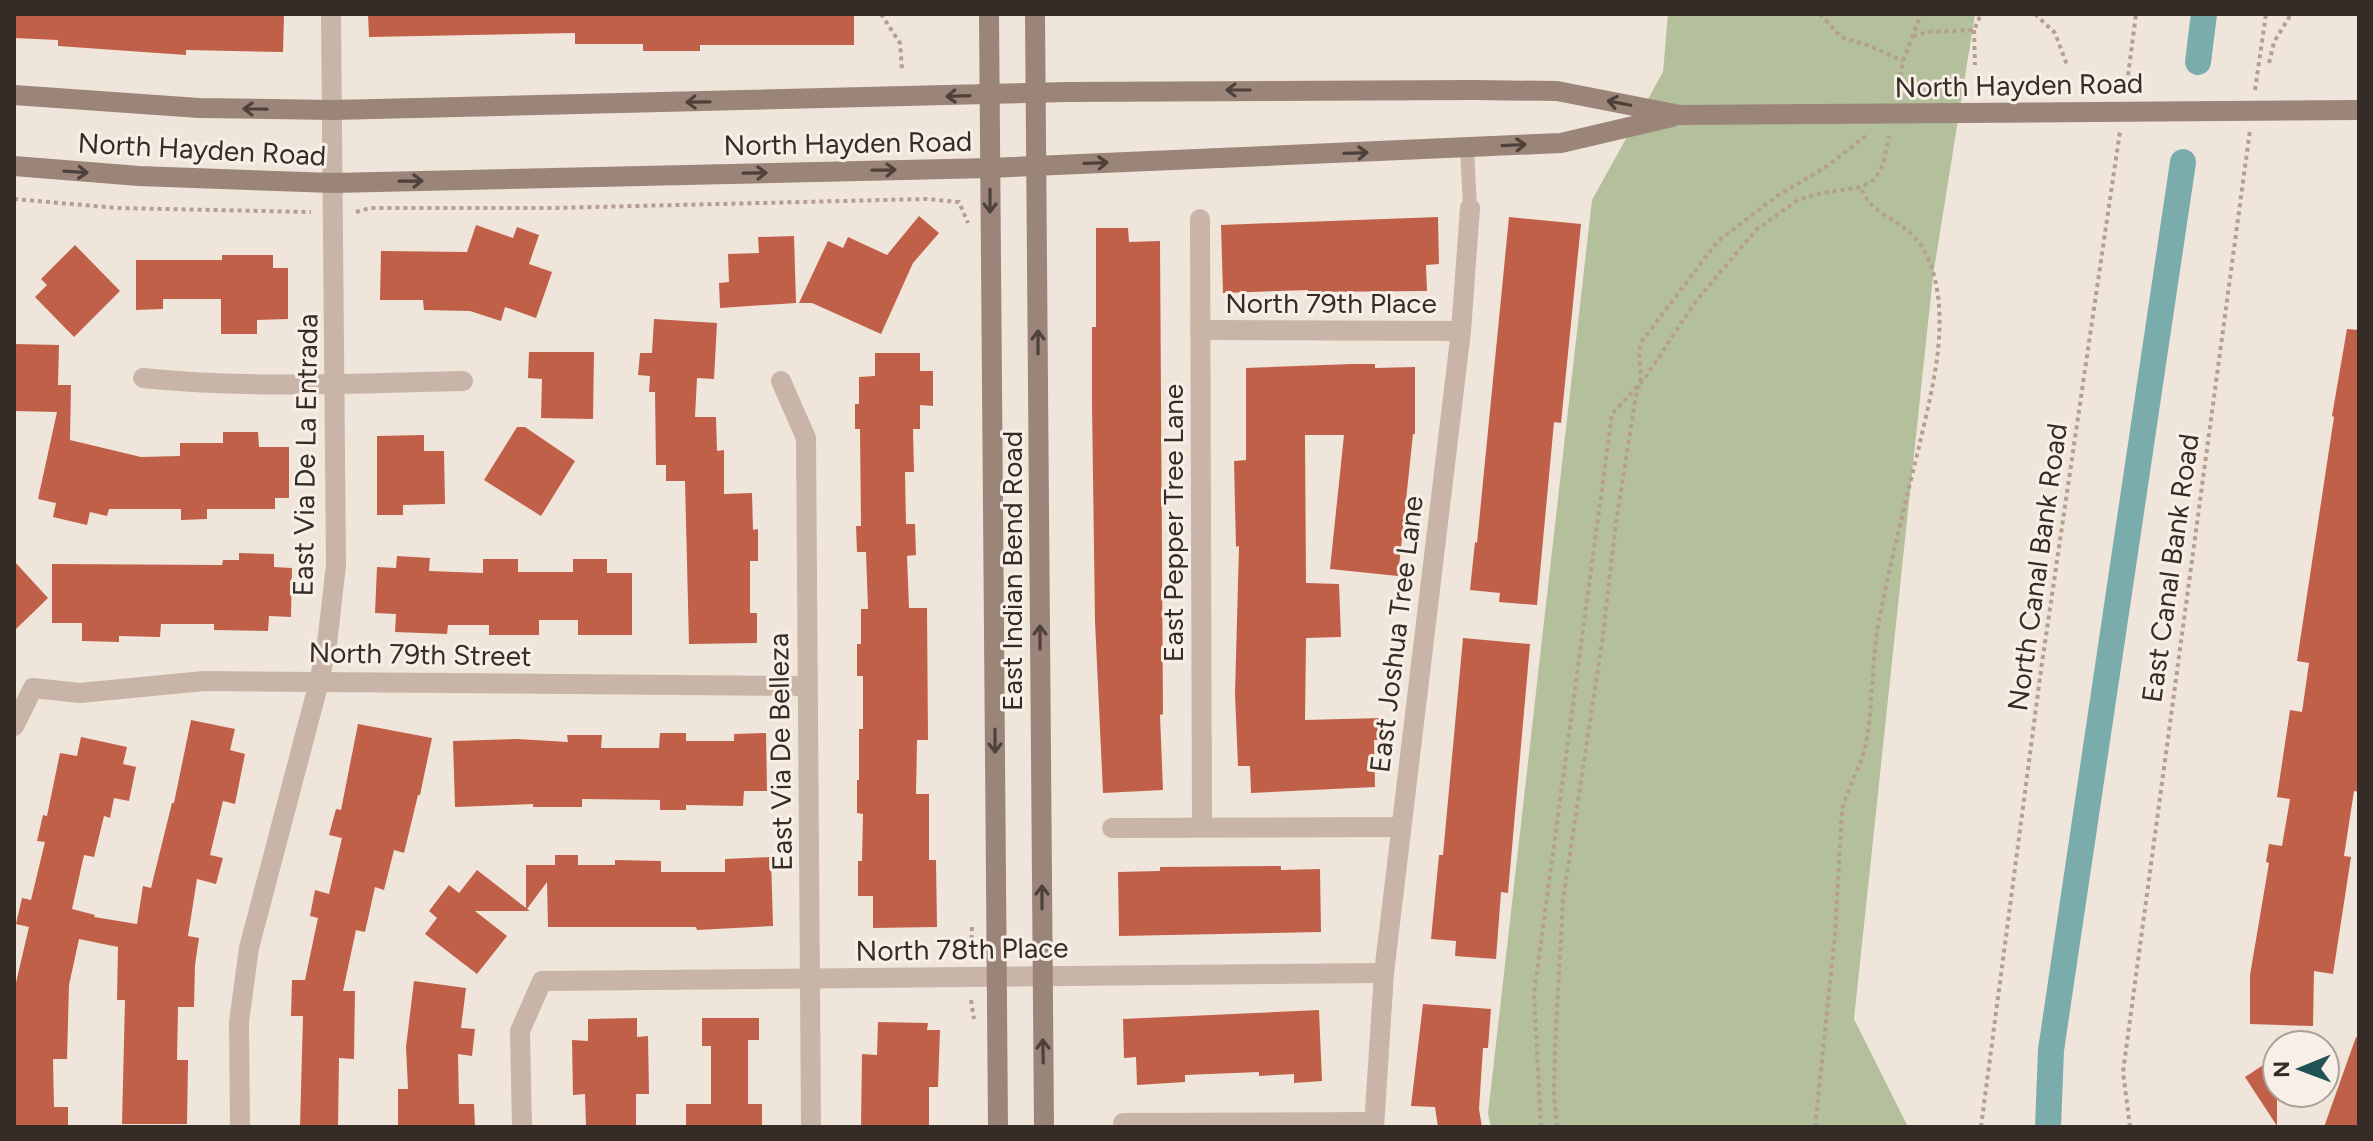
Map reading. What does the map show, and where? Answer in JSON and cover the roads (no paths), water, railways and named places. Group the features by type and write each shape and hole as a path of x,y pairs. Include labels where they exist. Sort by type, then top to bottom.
{"main road":[{"name":"East Indian Bend Road","path":"989,14 998,1127"},
{"name":"East Indian Bend Road","path":"1035,14 1044,1127"},
{"name":"North Hayden Road","path":"14,95 199,108 333,110 1311,89 1557,91 1680,115 2359,110"},
{"name":"North Hayden Road","path":"14,166 139,176 333,183 990,168 1561,143 1680,115"}],"street":[{"name":"East Via De La Entrada","path":"240,1127 239,1022 249,948 319,682 327,644 336,565 331,14"},
{"name":"East Joshua Tree Lane","path":"1374,1124 1384,973 1461,331 1470,208"},
{"name":"East Pepper Tree Lane","path":"1200,219 1202,827"},
{"name":"North 79th Place","path":"1200,330 1461,331"},
{"path":"143,378 187,382 336,384 463,381"},
{"name":"East Via De Belleza","path":"781,381 806,438 811,1127"},
{"name":"North 79th Street","path":"14,726 33,688 80,693 204,681 806,686"},
{"path":"1112,828 1401,827"},
{"name":"North 78th Place","path":"522,1127 520,1031 542,981 1384,973"},
{"path":"1123,1123 1374,1124"}],"lane":[{"name":"East Joshua Tree Lane","path":"1467,148 1470,208"}],"waterway":[{"path":"2198,62 2204,14"},
{"path":"2048,1127 2051,1050 2183,162"}]}
